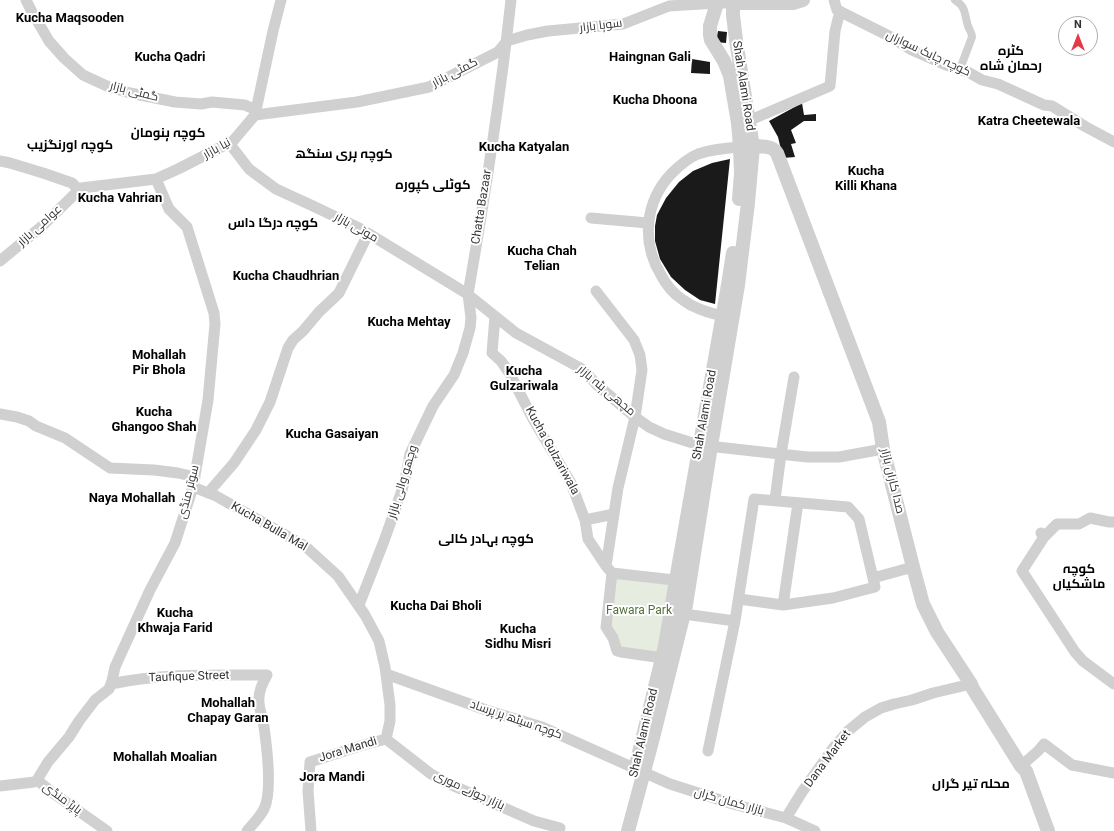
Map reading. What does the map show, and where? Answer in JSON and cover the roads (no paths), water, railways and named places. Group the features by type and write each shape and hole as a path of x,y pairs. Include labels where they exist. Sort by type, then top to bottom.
{"street":[{"name":"گمٹی بازار","path":"26,0 49,41 64,58 83,75 108,87 130,93 175,102 201,104 212,102 245,105 255,113 357,102 429,87 498,52 507,41"},
{"name":"نیا بازار","path":"80,190 81,188 156,179 233,141 255,113 281,0"},
{"name":"Chatta Bazaar","path":"468,294 485,193 507,41 511,0"},
{"path":"734,2 793,3 803,0"},
{"path":"743,122 830,86 834,31 840,11 837,10 834,0"},
{"path":"955,0 965,11 968,27 972,32 972,37 960,69"},
{"name":"سوہا بازار","path":"507,41 548,31 623,24 669,6 718,1 734,2"},
{"name":"Shah Alami Road","path":"718,1 710,26 711,40 724,61 730,76 743,122"},
{"name":"Shah Alami Road","path":"667,658 665,646 676,580 738,285 748,203 746,147 733,16 734,2"},
{"name":"کوچہ چابک سواراں","path":"840,11 912,50 946,65 968,72 982,80 998,84 1044,105 1052,106 1114,142"},
{"name":"موتی بازار","path":"229,143 249,169 276,189 361,229 468,294"},
{"path":"722,316 701,311 682,300 666,285 655,266 649,245 648,223 653,202 664,182 679,166 697,155 718,148 746,147"},
{"name":"Shah Alami Road","path":"628,831 640,770 667,658 684,614 690,582 705,445 722,316 738,217 741,174 746,147"},
{"name":"صدا کاراں بازار","path":"746,147 767,147 775,150 777,153 878,422 883,449 923,604 937,632 1021,766 1026,771 1048,831"},
{"path":"0,161 43,173 72,184 80,190"},
{"name":"سوتر منڈی","path":"37,780 48,762 70,737 79,721 95,700 109,689 115,667 150,590 175,542 194,482 208,400 215,324 214,313 187,227 170,209 156,179"},
{"name":"عوامی بازار","path":"0,261 41,227 80,190"},
{"path":"591,218 648,223"},
{"path":"208,493 234,463 256,430 270,402 288,348 293,340 339,293 368,234"},
{"path":"596,291 634,340 640,355 642,370 635,416 618,488 614,514 606,627 617,651 667,658"},
{"name":"مچھی ہٹہ بازار","path":"468,294 516,333 584,370 596,384 635,416 649,427 664,434 705,445 806,457 839,457 883,449"},
{"name":"وچھو والی بازار","path":"359,605 375,566 405,480 410,454 433,406 454,375 463,353 470,328 471,318 468,294"},
{"name":"Kucha Gulzariwala","path":"495,316 492,353 502,361 510,374 533,419 571,483 585,520 588,539 609,570"},
{"path":"775,500 780,454 794,377"},
{"name":"Kucha Bulla Mal","path":"0,414 29,421 36,426 65,438 110,468 154,470 178,473 194,482 208,493 216,496 305,546 338,576 359,605 379,641 386,674 390,705 390,721 386,739"},
{"path":"708,751 735,621 754,498 848,507 859,519 875,587 833,598 783,605 739,598"},
{"path":"783,605 798,503"},
{"path":"585,520 614,514"},
{"path":"1114,522 1090,518 1079,524 1057,524 1043,535 1022,571 1074,652 1114,684"},
{"path":"873,578 913,567"},
{"path":"609,570 690,582"},
{"path":"684,614 735,621"},
{"name":"کوچہ سیٹھ ہر پرساد","path":"386,674 486,710 542,727 640,770"},
{"name":"Taufique Street","path":"111,684 136,679 183,675 267,675 259,698 268,766 268,796 265,808 247,831"},
{"name":"Dana Market","path":"786,818 802,792 834,747 848,731 865,717 881,708 971,684"},
{"name":"Jora Mandi","path":"311,831 308,791 310,762 386,739"},
{"name":"بازار جوڑے موری","path":"386,739 430,774 447,783 534,821 560,828"},
{"path":"1021,766 1044,744 1072,766 1114,773"},
{"name":"Shah Alami Road","path":"619,831 640,770"},
{"name":"بازار کمان گراں","path":"640,770 670,784 786,818 815,831"},
{"path":"0,786 34,782 37,780"},
{"name":"پاپڑ منڈی","path":"37,780 73,808 107,831"}],"district":[{"name":"Kucha Maqsooden","path":"70,19"},
{"name":"Kucha Qadri","path":"170,58"},
{"name":"Haingnan Gali","path":"650,58"},
{"name":"کٹرہ رحمان شاہ","path":"1011,60"},
{"name":"Kucha Dhoona","path":"655,101"},
{"name":"Katra Cheetewala","path":"1029,122"},
{"name":"کوچہ ہنومان","path":"168,134"},
{"name":"کوچہ اورنگزیب","path":"70,146"},
{"name":"Kucha Katyalan","path":"524,148"},
{"name":"کوچہ ہری سنگھ","path":"344,155"},
{"name":"Kucha Killi Khana","path":"866,180"},
{"name":"کوٹلی کپورہ","path":"433,186"},
{"name":"Kucha Vahrian","path":"120,199"},
{"name":"کوچہ درگا داس","path":"273,224"},
{"name":"Kucha Chah Telian","path":"542,260"},
{"name":"Kucha Chaudhrian","path":"286,277"},
{"name":"Kucha Mehtay","path":"409,323"},
{"name":"Mohallah Pir Bhola","path":"159,364"},
{"name":"Kucha Gulzariwala","path":"524,380"},
{"name":"Kucha Ghangoo Shah","path":"154,420"},
{"name":"Kucha Gasaiyan","path":"332,435"},
{"name":"Naya Mohallah","path":"132,499"},
{"name":"کوچہ بہادر کالی","path":"486,540"},
{"name":"کوچہ ماشکیاں","path":"1079,578"},
{"name":"Kucha Dai Bholi","path":"436,607"},
{"name":"Kucha Khwaja Farid","path":"175,622"},
{"name":"Kucha Sidhu Misri","path":"518,638"},
{"name":"Mohallah Chapay Garan","path":"228,712"},
{"name":"Mohallah Moalian","path":"165,758"},
{"name":"Jora Mandi","path":"332,778"},
{"name":"محلہ تیر گراں","path":"971,785"}],"park label":[{"name":"Fawara Park","path":"639,611"}]}
